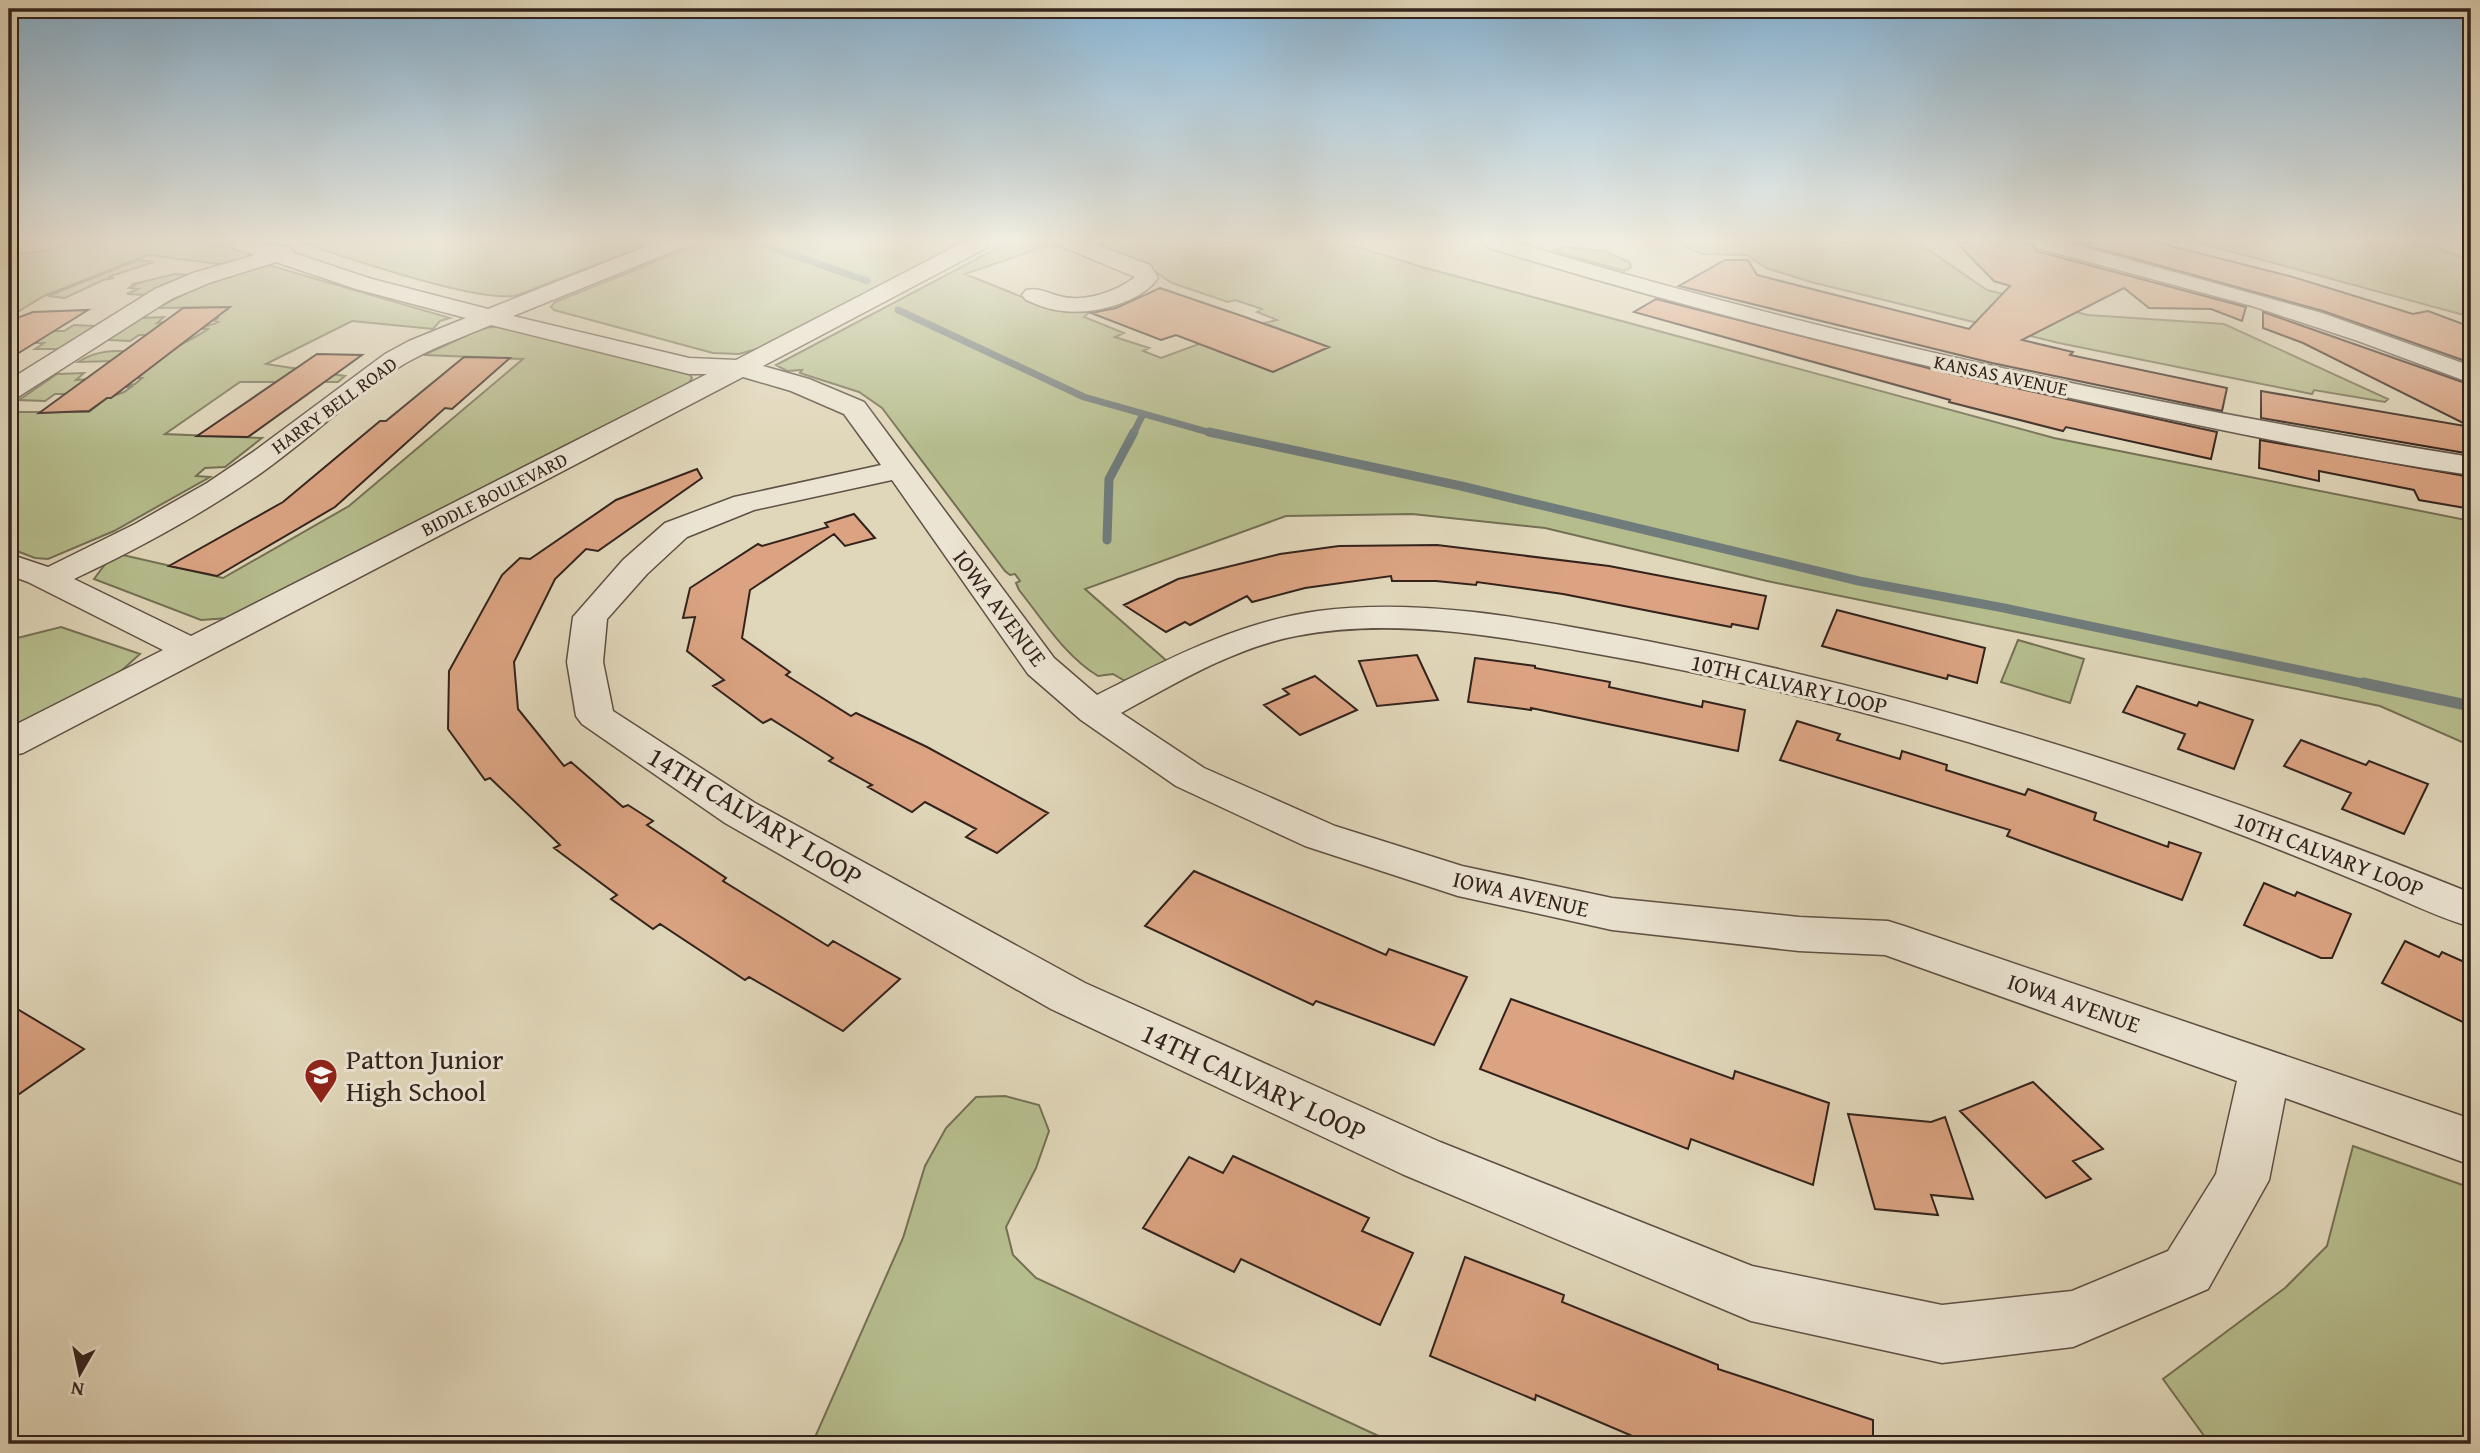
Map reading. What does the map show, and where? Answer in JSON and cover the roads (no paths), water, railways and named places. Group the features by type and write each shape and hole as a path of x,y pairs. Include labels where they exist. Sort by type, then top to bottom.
{"street":[{"path":"9,391 136,311"},
{"name":"IOWA AVENUE","path":"470,311 689,366 735,367"},
{"name":"HARRY BELL ROAD","path":"48,579 129,541 242,473 386,363 418,346 505,311"},
{"name":"IOWA AVENUE","path":"535,311 716,358 735,367 800,385 854,408 1041,666 1094,712 1190,777 1320,836 1458,881 1612,914 1799,934 1888,938 2471,1142"},
{"name":"BIDDLE BOULEVARD","path":"9,744 845,311"},
{"name":"KANSAS AVENUE","path":"1759,311 1881,348 2102,397 2471,466"},
{"path":"2292,311 2354,329 2471,375"},
{"name":"14TH CALVARY LOOP","path":"899,470 745,503 676,530 635,567 590,617 585,662 595,716 740,813 1068,996 1421,1158 1751,1293 1942,1334 2073,1319 2188,1270 2242,1180 2265,1070"},
{"path":"9,564 48,579 189,649"},
{"name":"10TH CALVARY LOOP","path":"1094,712 1211,652 1258,635 1318,621 1384,618 1482,624 1672,656 1800,684 1951,724 2104,770 2168,793 2337,854 2471,911"}],"waterway":[{"path":"900,311 1084,397 1215,434"},
{"path":"1134,432 1143,414"},
{"path":"1107,540 1109,479 1134,432"},
{"path":"1209,432 1461,486 1859,581 2004,608 2371,685"},
{"path":"2363,683 2471,706"}],"place":[{"name":"Patton Junior High School","path":"321,1105"}]}
